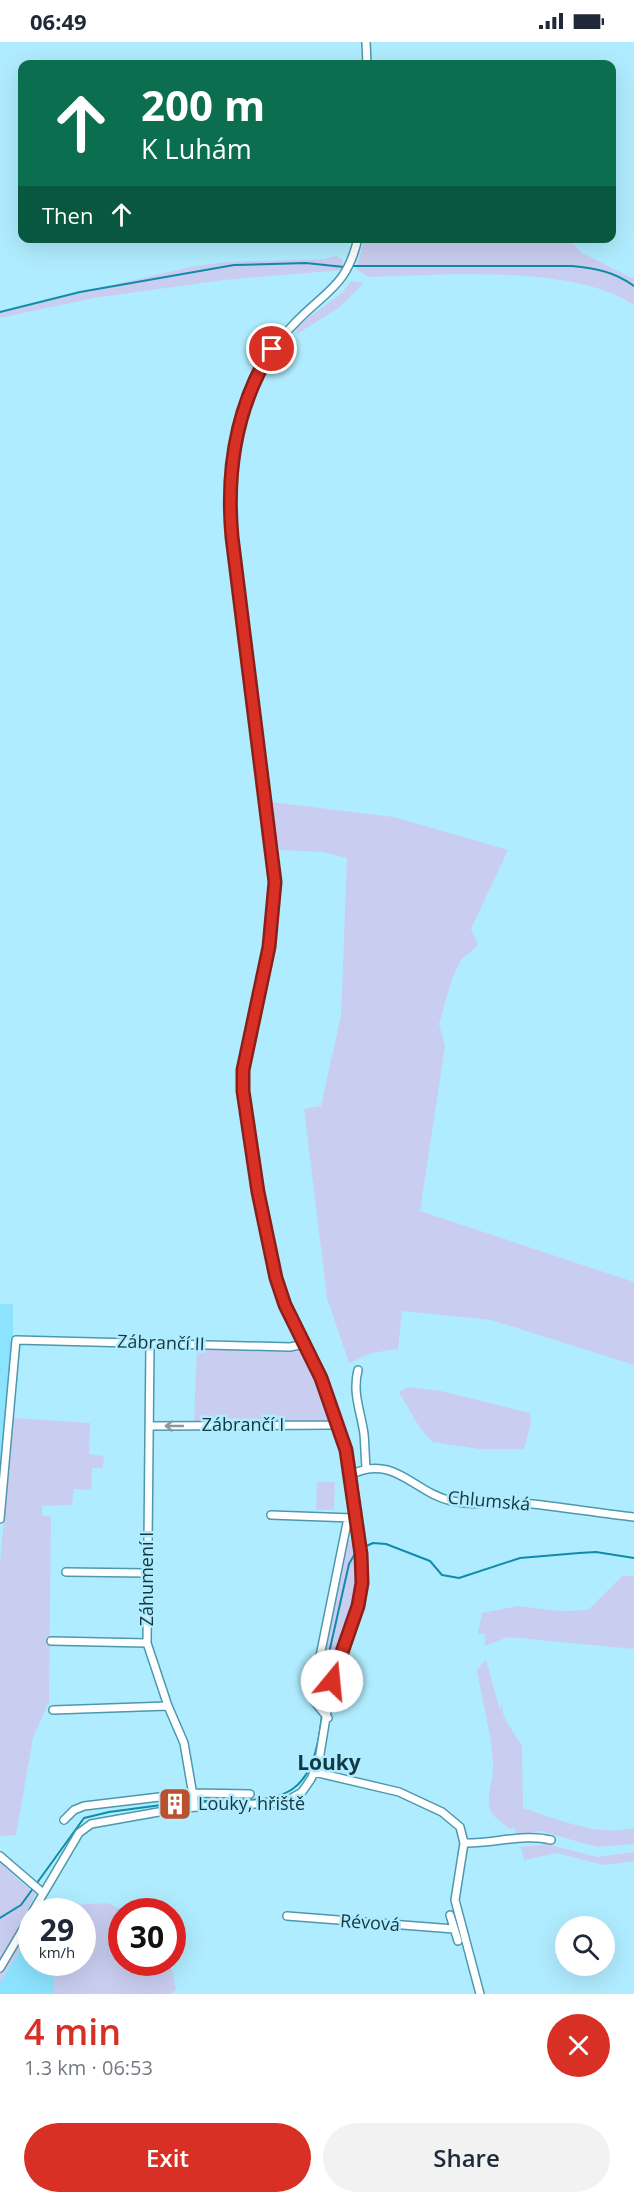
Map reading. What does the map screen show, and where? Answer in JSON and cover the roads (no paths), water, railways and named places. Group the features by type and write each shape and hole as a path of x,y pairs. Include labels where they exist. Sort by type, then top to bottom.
{"street":[{"path":"366,42 366,60"},
{"path":"40,1898 80,1833 98,1821 194,1800 274,1803 290,1799 306,1788 314,1772 324,1714 336,1668 360,1596 361,1554 352,1474 337,1422 305,1344 285,1305 276,1278 258,1192 243,1091 243,1070 256,1018 272,929 273,862 232,537 229,491 231,464 240,422 262,365 288,329 340,282 351,265 357,243"},
{"name":"Zábrančí II","path":"0,1519 16,1340 290,1347 305,1344"},
{"name":"Záhumení I","path":"150,1343 147,1643 168,1706 183,1738 194,1800"},
{"path":"352,1474 366,1467 364,1432 357,1406 355,1381 358,1370"},
{"name":"Zábrančí I","path":"148,1426 333,1425 337,1422"},
{"name":"Chlumská","path":"366,1467 390,1470 437,1497 452,1501 518,1503 634,1517"},
{"path":"271,1515 357,1517"},
{"path":"324,1714 314,1701 314,1686 348,1518"},
{"path":"66,1572 147,1574"},
{"path":"51,1641 147,1643"},
{"path":"52,1710 168,1706"},
{"path":"314,1772 391,1789 420,1800 453,1819 463,1835 464,1843 455,1900 480,1994"},
{"path":"64,1820 78,1808 249,1794"},
{"path":"94,1806 98,1821"},
{"path":"464,1843 495,1843 539,1836 551,1840"},
{"path":"0,1856 29,1884 43,1893"},
{"name":"Révová","path":"286,1916 454,1929"},
{"path":"450,1916 458,1941"},
{"path":"0,1968 18,1937"}],"waterway":[{"path":"0,312 80,292 234,265 306,263 344,267"},
{"path":"350,266 572,266 589,268 620,277 634,286"},
{"path":"362,1548 373,1543 386,1544 430,1561 442,1575 459,1578 520,1558 596,1552 634,1558"},
{"path":"323,1707 327,1662 349,1564 357,1550"},
{"path":"197,1801 249,1800 286,1793 299,1783 310,1768 317,1746 322,1715"},
{"path":"0,1918 21,1905 84,1818 109,1812 191,1801"}],"place":[{"name":"Louky, hřiště","path":"175,1804"}],"district":[{"name":"Louky","path":"329,1763"}]}
